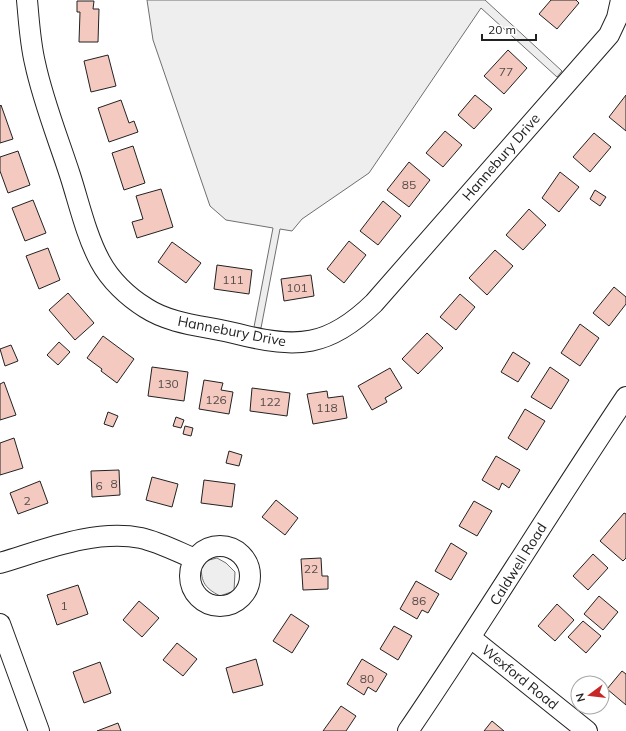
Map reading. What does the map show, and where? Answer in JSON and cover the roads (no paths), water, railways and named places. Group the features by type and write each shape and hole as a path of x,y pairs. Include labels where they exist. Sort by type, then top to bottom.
{"street":[{"name":"Hannebury Drive","path":"27,0 35,64 94,248 108,273 134,299 163,317 255,338 286,342 310,341 333,335 354,321 374,303 609,35 617,18 621,0"},
{"name":"Caldwell Road","path":"408,731 471,638 577,470 626,397"},
{"path":"0,563 72,542 121,536 142,538 195,559"},
{"path":"0,624 39,731"},
{"name":"Wexford Road","path":"471,638 587,731"}]}
